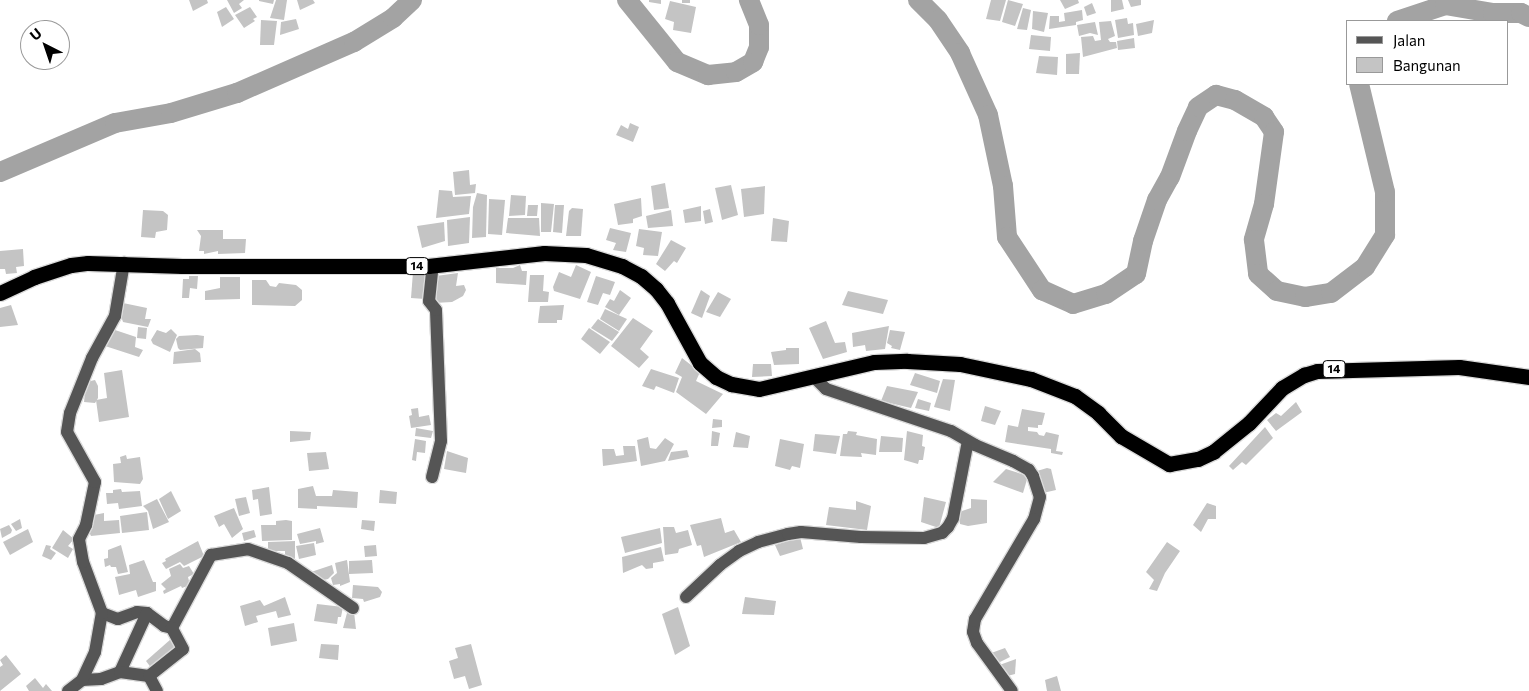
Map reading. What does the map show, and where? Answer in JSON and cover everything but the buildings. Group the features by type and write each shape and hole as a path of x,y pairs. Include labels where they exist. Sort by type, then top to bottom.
{"highway":[{"name":"14","path":"0,293 18,283 71,264 124,263 182,266 433,265 544,253 586,255 622,266 641,276 656,289 667,303 700,363 716,377 730,384 759,389 857,365 890,360 950,363 1031,379 1075,396 1098,413 1121,436 1169,464 1198,459 1213,452 1249,423 1282,388 1304,375 1317,371 1459,367 1529,376"},
{"name":"14","path":"0,283 18,283"}],"street":[{"path":"68,691 82,680 95,652 102,613 83,562 79,539 86,525 95,482 67,432 70,413 92,358 115,316 124,263"},
{"path":"432,477 441,441 436,310 428,301 433,265"},
{"path":"814,377 826,389 951,431 1028,470 1033,476 1040,497 1034,520 975,619 973,632 977,643 1012,691"},
{"path":"686,597 720,565 739,551 758,542 788,534 801,532 861,537 924,538 942,533 953,518 968,441"},
{"path":"172,628 211,555 248,549 288,563 353,608"},
{"path":"82,680 101,679 120,672 149,676 183,649 172,628 164,626 147,613 137,612 118,619 102,613"},
{"path":"120,672 147,613"},
{"path":"149,676 157,691"}],"waterway":[{"path":"0,172 115,123 171,113 237,93 354,42 393,18 412,0"},
{"path":"627,0 677,62 708,75 736,72 753,62 759,47 759,25 749,0"},
{"path":"918,0 938,20 960,53 988,115 1003,186 1007,237 1042,290 1073,304 1106,294 1136,274 1143,241 1157,200 1170,177 1187,131 1198,107 1216,95 1235,100 1264,117 1274,132 1264,204 1254,240 1258,274 1277,291 1305,297 1331,293 1365,267 1385,235 1385,192 1359,85"},
{"path":"1400,20 1445,5 1493,13 1521,13 1529,17"}]}
